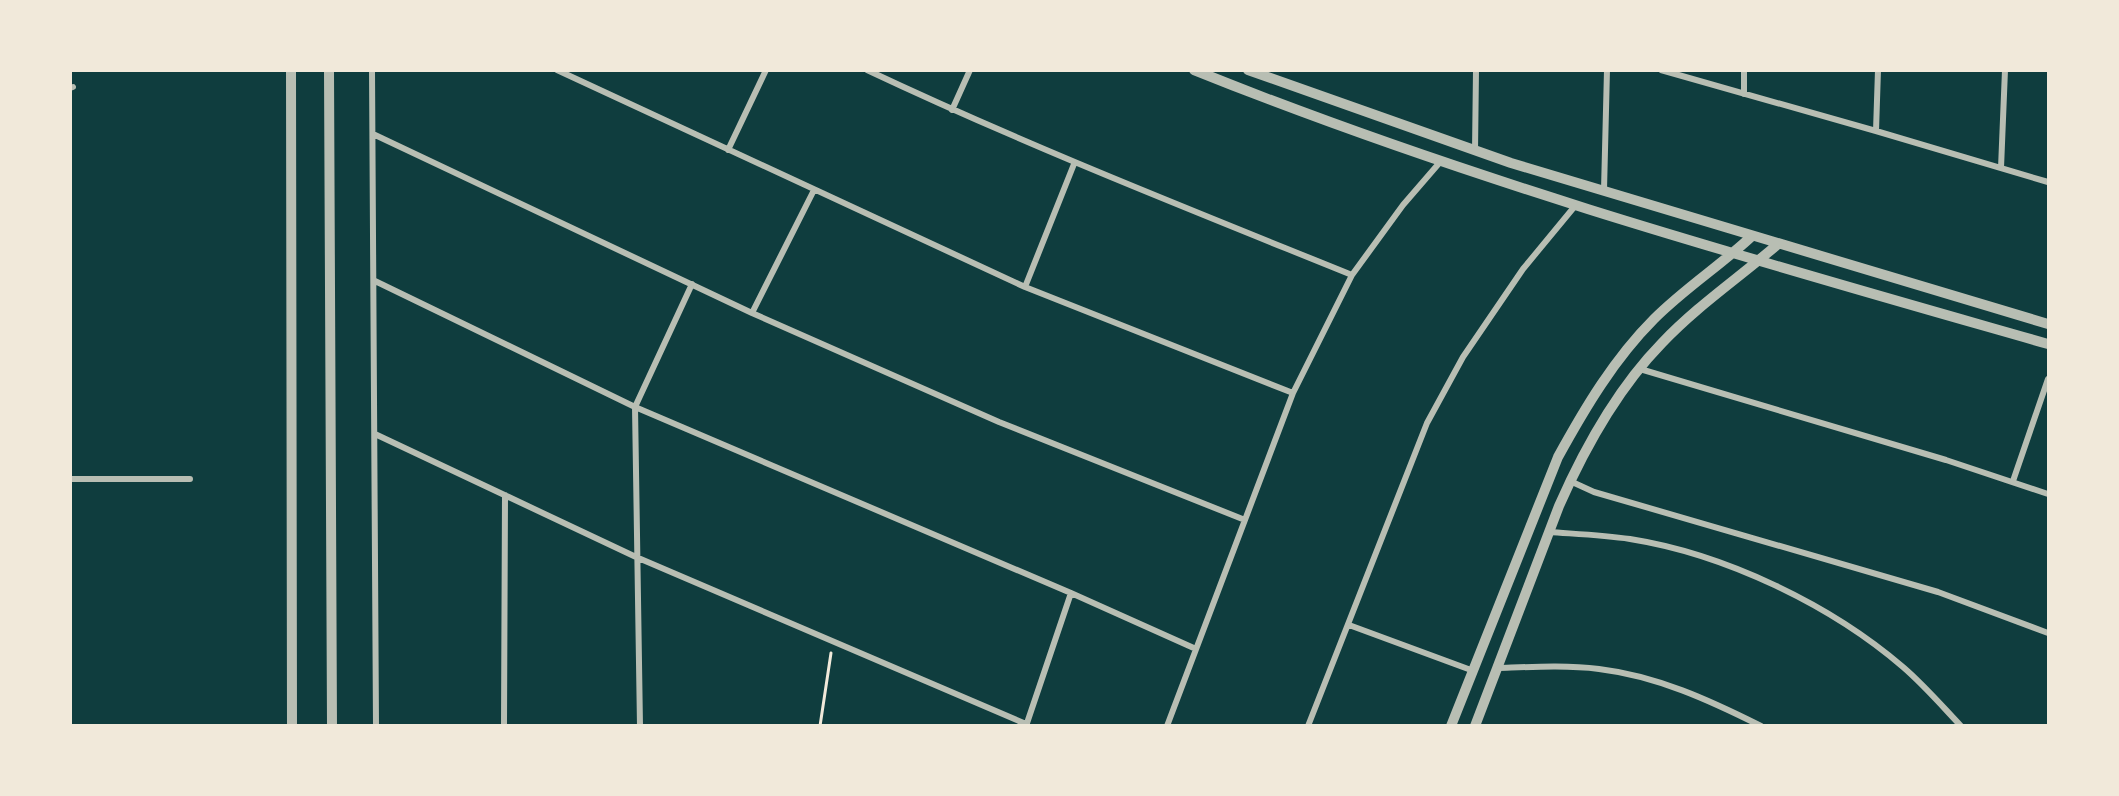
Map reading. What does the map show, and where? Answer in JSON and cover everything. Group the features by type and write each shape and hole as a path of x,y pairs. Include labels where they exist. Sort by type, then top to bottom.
{"street":[{"path":"291,70 292,726"},
{"path":"329,70 332,726"},
{"path":"372,70 376,726"},
{"path":"557,70 1025,287 1293,393"},
{"path":"728,150 766,70"},
{"path":"867,70 1074,164 1352,274"},
{"path":"952,110 970,70"},
{"path":"1194,70 1317,118 1575,206 2049,344"},
{"path":"1248,70 1475,151 2049,324"},
{"path":"1475,151 1476,70"},
{"path":"1604,190 1607,70"},
{"path":"1661,70 2049,182"},
{"path":"1744,70 1744,94"},
{"path":"1876,131 1878,70"},
{"path":"2001,168 2005,70"},
{"path":"373,134 752,313 999,422 1245,520"},
{"path":"1167,726 1293,393 1352,274 1403,205 1442,160"},
{"path":"1025,287 1074,164"},
{"path":"752,313 813,190"},
{"path":"1308,726 1427,423 1470,347 1523,269 1575,206"},
{"path":"1451,726 1558,457 1578,419 1599,386 1654,319 1691,286 1735,253 1752,236"},
{"path":"1475,726 1549,531 1570,481 1593,437 1630,380 1662,343 1778,244"},
{"path":"375,281 635,407 1071,593 1196,649"},
{"path":"640,726 635,407 692,284"},
{"path":"1640,369 2013,481 2049,494"},
{"path":"2013,481 2049,379"},
{"path":"375,434 636,557 1026,725 1071,593"},
{"path":"70,479 190,479"},
{"path":"1570,481 1594,492 1938,592 2049,633"},
{"path":"504,726 505,495"},
{"path":"1549,531 1630,539 1699,554 1756,577 1831,614 1903,667 1961,726"},
{"path":"1349,625 1472,670"},
{"path":"1497,668 1599,669 1651,680 1705,698 1761,726"}],"path":[{"path":"820,726 833,641"}]}
